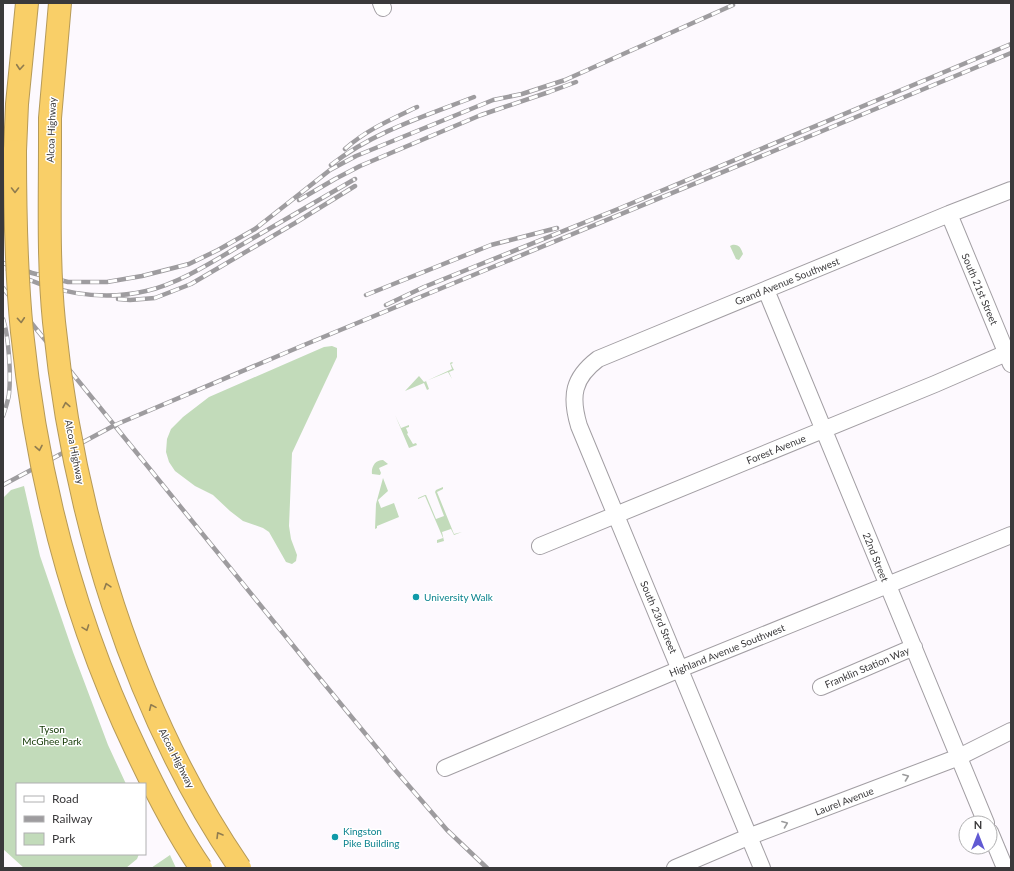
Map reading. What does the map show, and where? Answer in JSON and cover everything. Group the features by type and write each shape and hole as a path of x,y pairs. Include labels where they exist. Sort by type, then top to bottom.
{"highway":[{"path":"27,3 17,104 15,215 22,332 32,409 59,540 76,600 117,712 147,774 188,850 201,868"},
{"name":"Alcoa Highway","path":"58,12 50,118 49,246 54,322 64,398 77,469 104,574 120,625 144,689 169,745 200,802 240,868"}],"street":[{"name":"Grand Avenue Southwest","path":"576,387 580,376 598,359 949,214 1011,190"},
{"name":"South 21st Street","path":"949,214 1010,356"},
{"name":"22nd Street","path":"766,290 983,815"},
{"name":"Forest Avenue","path":"540,546 935,384 1010,356"},
{"name":"South 23rd Street","path":"576,387 574,411 579,426 762,868"},
{"name":"Highland Avenue Southwest","path":"445,768 680,669 1011,535"},
{"name":"Franklin Station Way","path":"821,687 914,647"},
{"name":"Laurel Avenue","path":"674,868 748,837 959,757 1011,731"},
{"path":"998,851 1005,868"}],"green space":[{"path":"730,246 738,246 743,254 739,260 736,259"},
{"path":"332,346 337,348 337,357 292,453 289,526 291,539 297,555 296,561 292,564 286,562 269,532 263,528 243,521 213,495 195,486 175,471 169,462 166,452 167,439 171,429 183,417 209,397 324,347"},
{"path":"450,363 453,363 451,364 454,370 449,372 452,379 448,372 427,380 452,369"},
{"path":"419,376 424,382 426,381 429,389 427,390 424,383 405,391"},
{"path":"395,415 401,428 409,425 409,427 406,428 407,434 413,444 416,443 417,445 409,448"},
{"path":"380,460 383,460 388,464 379,468 381,473 380,475 372,474 374,464"},
{"path":"383,478 388,491 378,500 381,508 394,503 399,517 377,526 375,529 376,504"},
{"name":"Tyson McGhee Park","path":"24,486 40,556 73,652 108,745 126,783 16,783 16,855 139,855 137,859 126,868 24,868 3,849 3,498 11,490"},
{"path":"443,487 443,489 437,492 454,534 462,532 454,535 451,529 442,532 444,541 437,543 437,540 443,538 425,496 418,498 426,495 436,519 444,516 435,492"},
{"path":"170,855 176,868 151,868"}],"railway":[{"path":"3,263 32,273 68,282 107,282 142,276 189,264 218,250 255,229 330,170 356,156 493,100 522,94 565,80 733,5"},
{"path":"386,305 424,287 618,209 1011,44"},
{"path":"3,485 115,425 304,345 1011,53"},
{"path":"299,200 360,166 481,115 576,82"},
{"path":"331,165 347,153 382,134 418,118 474,97"},
{"path":"345,149 370,131 417,107"},
{"path":"8,270 40,284 75,293 93,295 129,294 158,288 192,273 355,179"},
{"path":"118,299 130,300 155,298 191,284 355,186"},
{"path":"366,295 491,245 557,228"},
{"path":"3,288 396,771 447,830 487,868"},
{"path":"3,319 8,346 10,377 9,397 3,416"}],"place":[{"name":"University Walk","path":"416,597"},
{"name":"Kingston Pike Building","path":"335,837"}]}
